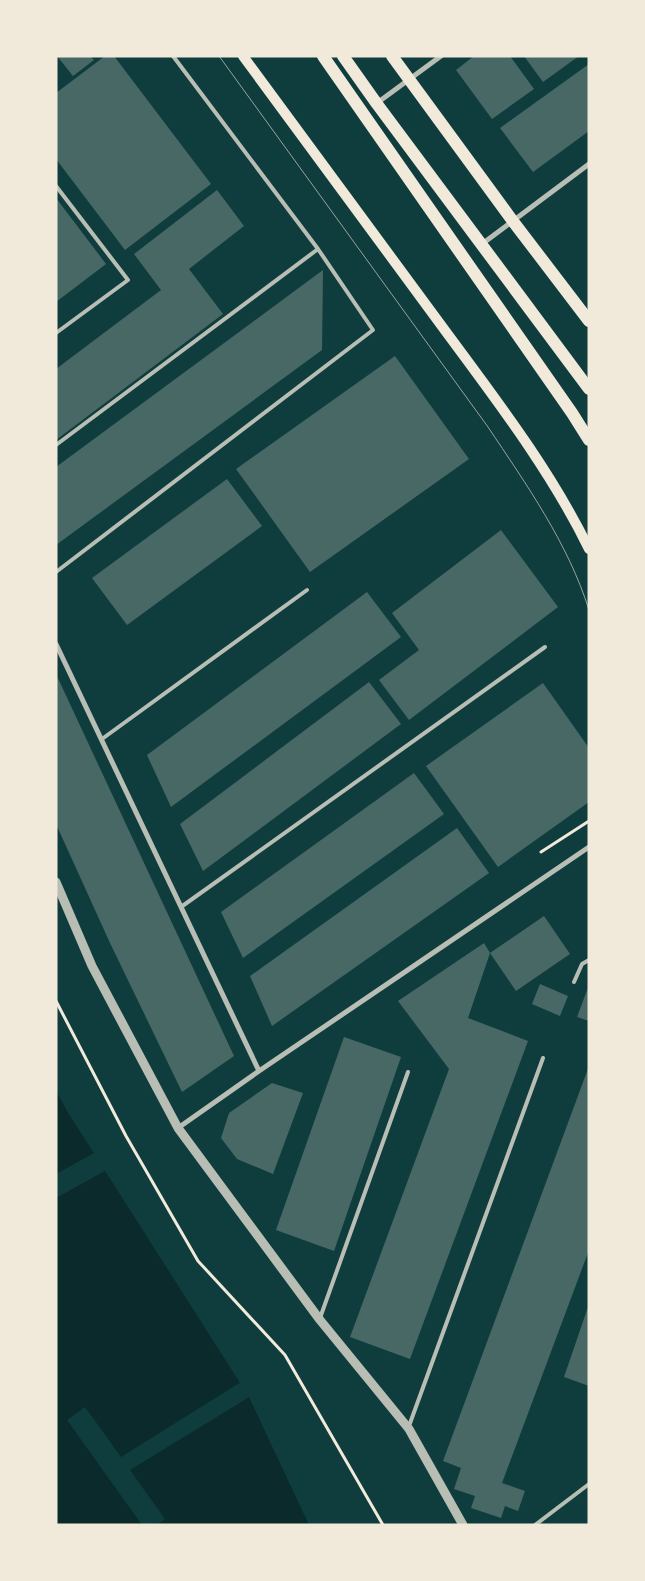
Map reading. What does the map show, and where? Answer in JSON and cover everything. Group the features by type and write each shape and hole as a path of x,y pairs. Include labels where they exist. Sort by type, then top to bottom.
{"main road":[{"path":"243,56 482,381 544,470 574,519 589,549"},
{"path":"323,56 589,440"},
{"path":"343,56 587,383"},
{"path":"392,56 512,220 589,321"}],"street":[{"path":"377,104 441,56"},
{"path":"482,244 589,164"},
{"path":"56,644 259,1071"},
{"path":"178,1128 589,847"},
{"path":"56,882 92,966 178,1128 320,1320 409,1428 463,1525"}],"lane":[{"path":"56,572 373,330 318,249 173,56"},
{"path":"56,186 128,280 56,333"},
{"path":"56,445 318,249"},
{"path":"102,739 307,590"},
{"path":"181,907 545,647"},
{"path":"574,982 582,964 589,960"},
{"path":"409,1428 543,1058"},
{"path":"320,1320 408,1072"},
{"path":"535,1525 589,1484"}],"path":[{"path":"541,852 589,821"},
{"path":"56,1001 126,1136 198,1260 285,1355 383,1525"}],"water":[{"path":"56,1091 249,1397 309,1525 56,1525"}],"pier":[{"path":"96,1152 107,1170 56,1198 56,1174"},
{"path":"241,1382 251,1396 130,1470 165,1519 157,1525 142,1525 67,1420 85,1407 121,1457"}],"building":[{"path":"57,56 90,56 94,60 73,76"},
{"path":"105,56 114,56 211,184 125,250 56,159 56,93"},
{"path":"474,56 510,56 534,89 492,119 456,70"},
{"path":"524,56 579,56 543,82"},
{"path":"589,64 589,131 533,172 500,128"},
{"path":"217,190 244,226 189,269 223,314 56,440 56,369 161,290 134,254"},
{"path":"56,198 106,264 56,302"},
{"path":"323,270 322,350 56,545 56,467"},
{"path":"395,356 469,459 310,572 236,469"},
{"path":"227,479 262,526 127,625 92,578"},
{"path":"501,530 558,607 409,720 379,680 419,650 392,613"},
{"path":"367,592 401,637 171,807 147,755"},
{"path":"56,674 234,1056 182,1092 110,943 56,824"},
{"path":"369,682 401,724 203,871 180,824"},
{"path":"543,683 589,748 589,802 498,867 426,766"},
{"path":"414,773 444,814 243,958 221,912"},
{"path":"457,828 489,873 272,1026 250,976"},
{"path":"544,916 570,954 516,991 490,953"},
{"path":"484,943 490,953 468,1018 528,1041 410,1359 350,1337 449,1069 398,1001"},
{"path":"540,984 568,996 560,1016 532,1004"},
{"path":"589,985 589,1021 577,1017"},
{"path":"344,1037 401,1057 334,1251 276,1230"},
{"path":"589,1066 589,1250 502,1483 525,1491 518,1511 505,1506 501,1518 471,1508 475,1496 454,1489 461,1468 443,1461"},
{"path":"272,1083 303,1093 273,1174 237,1159 221,1138 229,1113"},
{"path":"589,1307 589,1386 564,1377"}],"tram line":[{"path":"219,56 488,427 531,492 558,538 570,561 589,610"}]}
